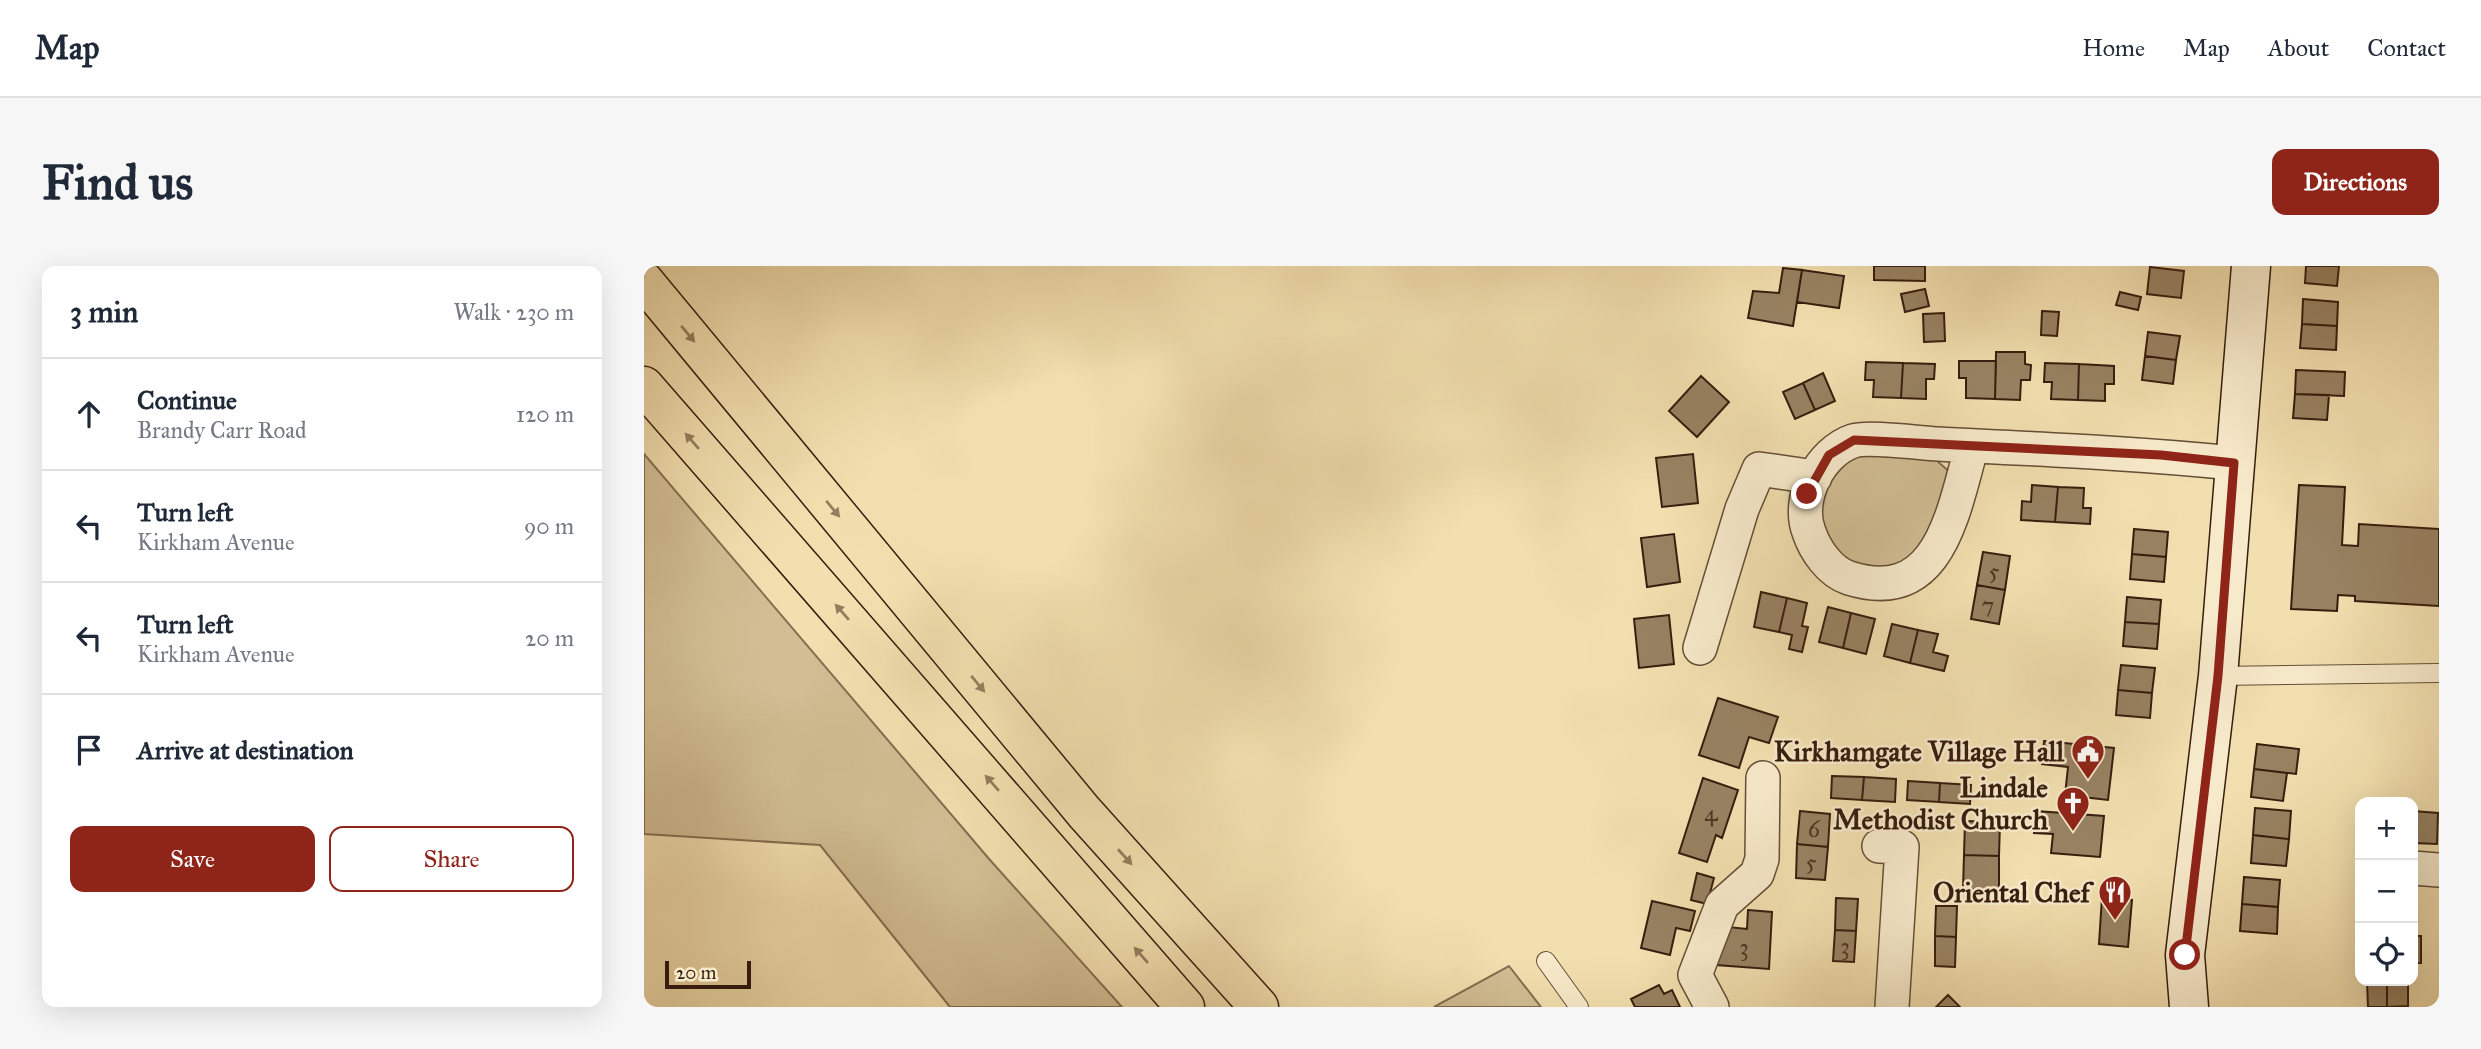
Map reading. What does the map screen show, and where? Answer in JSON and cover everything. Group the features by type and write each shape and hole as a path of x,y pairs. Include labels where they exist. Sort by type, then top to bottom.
{"highway":[{"path":"644,281 1084,812 1259,1007"},
{"path":"644,386 1185,1007"}],"street":[{"path":"2189,1007 2185,955 2218,676 2251,266"},
{"path":"1972,446 1938,551 1919,572 1891,583 1867,584 1843,576 1819,554 1807,529 1807,494 1829,455 1854,440 2161,455 2234,463"},
{"path":"1700,648 1742,509 1759,469 1815,477"},
{"path":"1712,1007 1695,975 1722,905 1757,874 1762,859 1763,778"},
{"path":"1879,846 1902,847 1892,1007"},
{"path":"2418,868 2439,870"}],"lane":[{"path":"2218,676 2439,673"},
{"path":"1545,961 1579,1007"}],"shaded area":[{"path":"1928,453 1952,474 1931,542 1904,567 1861,572 1820,536 1819,490 1851,454"},
{"path":"644,454 990,860 1122,1007 950,1007 820,845 644,834"},
{"path":"1509,966 1541,1007 1434,1007"}],"building":[{"path":"1874,266 1925,266 1925,281 1874,280"},
{"path":"2306,266 2339,266 2337,286 2305,283"},
{"path":"2150,267 2184,271 2181,298 2147,294"},
{"path":"1783,268 1802,270 1793,326 1748,318 1753,291 1779,293"},
{"path":"1802,270 1844,276 1839,308 1797,302"},
{"path":"1925,289 1929,306 1905,312 1901,294"},
{"path":"2120,292 2141,297 2138,310 2116,305"},
{"path":"2303,299 2338,302 2337,326 2302,324"},
{"path":"2042,311 2059,312 2057,336 2041,335"},
{"path":"1944,313 1945,341 1924,342 1923,314"},
{"path":"2302,324 2337,326 2336,350 2300,348"},
{"path":"2148,332 2180,336 2176,360 2145,356"},
{"path":"1996,352 2025,352 2025,364 2031,365 2030,380 2021,380 2020,400 1995,399"},
{"path":"2145,356 2176,360 2173,384 2142,380"},
{"path":"1959,361 1996,361 1995,399 1966,398 1966,378 1959,378"},
{"path":"1866,362 1903,363 1901,398 1873,397 1874,380 1865,380"},
{"path":"1903,363 1935,364 1934,379 1926,379 1926,399 1901,398"},
{"path":"2045,363 2079,364 2078,400 2051,399 2052,382 2044,382"},
{"path":"2079,364 2114,366 2114,384 2105,384 2105,401 2078,400"},
{"path":"2296,370 2345,372 2344,396 2295,394"},
{"path":"1823,373 1835,401 1815,410 1803,383"},
{"path":"1701,376 1729,402 1697,437 1669,411"},
{"path":"1803,383 1815,410 1795,419 1783,392"},
{"path":"2295,394 2329,395 2327,420 2293,418"},
{"path":"1693,454 1698,503 1662,507 1656,458"},
{"path":"2032,485 2058,487 2055,522 2021,520 2022,501 2031,502"},
{"path":"2299,485 2345,487 2342,545 2358,546 2359,524 2439,529 2439,606 2355,601 2355,596 2338,595 2337,611 2291,609"},
{"path":"2058,487 2084,488 2083,508 2091,508 2090,524 2055,522"},
{"path":"2134,529 2168,532 2166,557 2132,554"},
{"path":"1674,534 1680,582 1647,587 1641,538"},
{"path":"1983,552 2010,556 2005,590 1977,585"},
{"path":"2132,554 2166,557 2164,582 2130,579"},
{"path":"1977,585 2005,590 1999,624 1971,619"},
{"path":"1761,592 1787,598 1779,632 1754,627"},
{"path":"2127,597 2161,600 2159,624 2125,622"},
{"path":"1787,598 1807,603 1802,626 1808,627 1802,652 1789,649 1792,635 1779,632"},
{"path":"1828,607 1851,613 1843,648 1819,642"},
{"path":"1851,613 1875,619 1866,654 1843,648"},
{"path":"1669,615 1674,664 1639,668 1634,619"},
{"path":"2125,622 2159,624 2157,649 2123,646"},
{"path":"1892,624 1918,630 1910,663 1884,656"},
{"path":"1918,630 1938,634 1933,652 1948,656 1944,671 1910,663"},
{"path":"2121,665 2155,668 2152,693 2118,690"},
{"path":"2118,690 2152,693 2150,718 2116,715"},
{"path":"1718,698 1778,717 1769,743 1749,737 1739,768 1699,755"},
{"name":"Kirkhamgate Village Hall","path":"2044,741 2114,748 2108,800 2065,795 2068,767 2042,764"},
{"path":"2257,744 2299,749 2296,774 2254,769"},
{"path":"2254,769 2287,773 2283,801 2251,797"},
{"path":"1832,776 1864,777 1862,800 1831,798"},
{"path":"1864,777 1896,779 1895,802 1862,800"},
{"path":"1703,778 1738,790 1722,838 1716,835 1707,862 1679,853"},
{"path":"1908,781 1940,783 1939,802 1907,800"},
{"path":"1940,783 1971,785 1970,804 1939,802"},
{"path":"2255,808 2291,811 2289,839 2253,835"},
{"path":"1800,811 1830,814 1828,847 1797,844"},
{"name":"Lindale Methodist Church","path":"2036,811 2104,816 2100,857 2051,853 2053,834 2034,833"},
{"path":"2418,811 2438,813 2437,844 2418,843"},
{"path":"1965,821 2000,822 1999,856 1964,855"},
{"path":"2253,835 2289,839 2286,866 2251,863"},
{"path":"1797,844 1828,847 1825,880 1796,878"},
{"path":"1964,855 1999,856 1999,890 1963,889"},
{"path":"1697,873 1714,878 1707,904 1691,900"},
{"path":"2244,877 2280,880 2278,907 2242,904"},
{"name":"Oriental Chef","path":"2102,897 2132,900 2128,947 2099,944"},
{"path":"1836,898 1858,899 1856,931 1835,930"},
{"path":"1652,901 1695,911 1690,931 1676,928 1670,955 1641,948"},
{"path":"2242,904 2278,907 2277,934 2240,931"},
{"path":"1936,906 1957,906 1956,937 1935,936"},
{"path":"1748,910 1772,912 1769,969 1716,965 1719,926 1747,929"},
{"path":"1835,930 1856,931 1854,962 1833,961"},
{"path":"1935,936 1956,937 1955,967 1935,966"},
{"path":"2418,936 2421,936 2421,963 2418,963"},
{"path":"1659,985 1664,994 1672,990 1680,1007 1635,1007 1631,999"},
{"path":"2367,986 2387,986 2387,1007 2368,1007"},
{"path":"2387,986 2408,986 2408,1006 2387,1007"},
{"path":"1948,995 1960,1007 1936,1007"}],"place":[{"name":"Kirkhamgate Village Hall","path":"2088,781"},
{"name":"Lindale Methodist Church","path":"2073,833"},
{"name":"Oriental Chef","path":"2115,922"}],"route":[{"path":"1807,494 1829,455 1854,440 2161,455 2234,463 2218,676 2185,955"}]}
